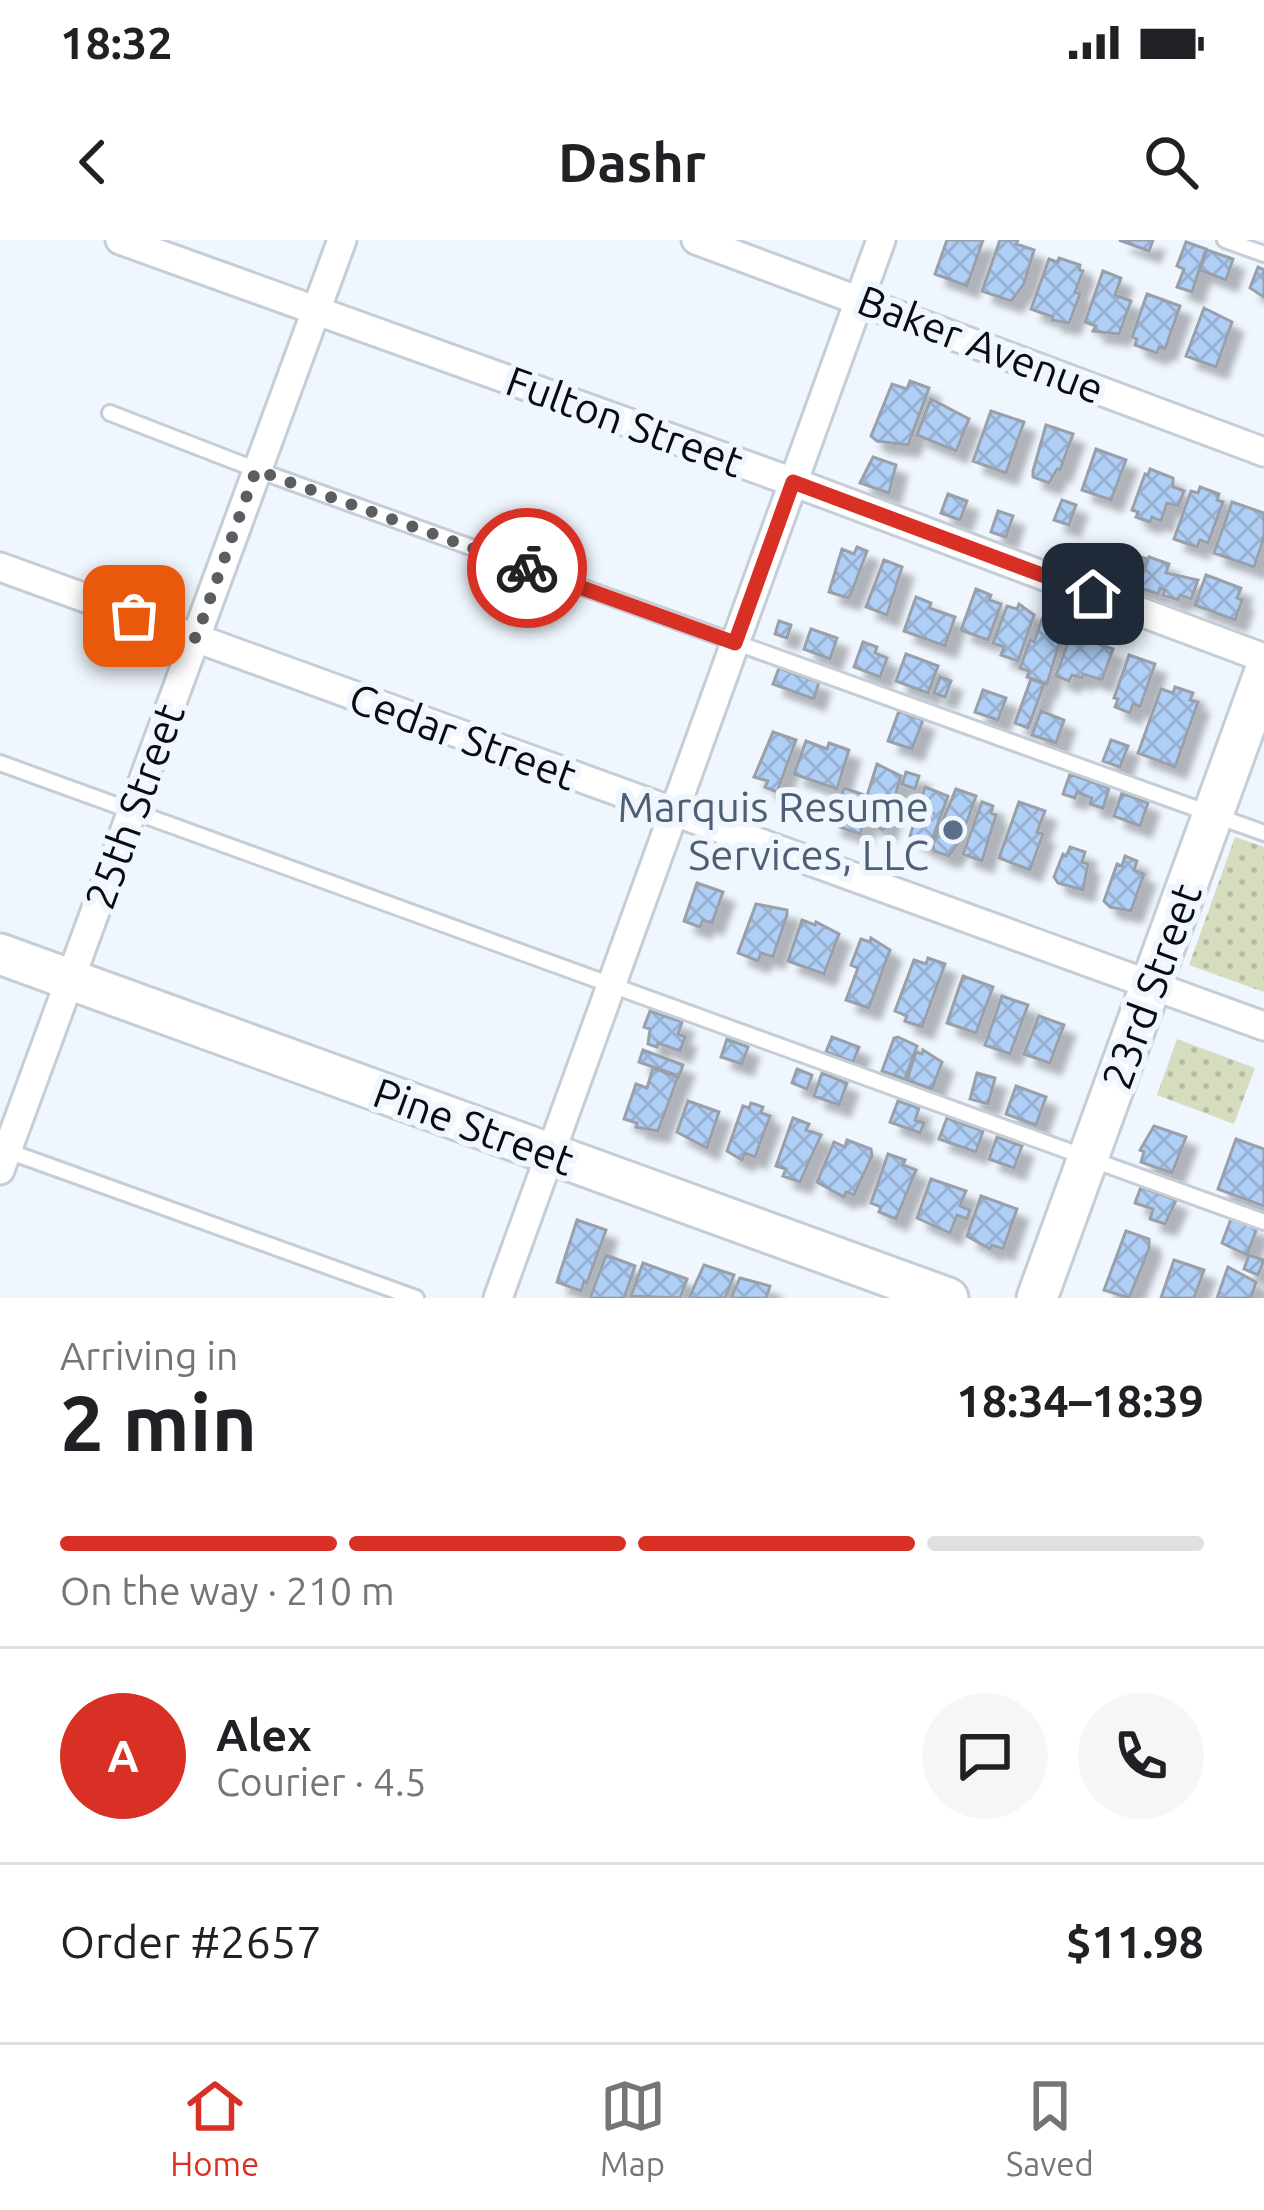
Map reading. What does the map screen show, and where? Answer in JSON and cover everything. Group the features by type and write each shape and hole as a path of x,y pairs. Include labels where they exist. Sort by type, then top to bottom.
{"street":[{"name":"Fulton Street","path":"120,240 793,482 1264,658"},
{"name":"25th Street","path":"2,1156 342,240"},
{"name":"Baker Avenue","path":"696,240 1264,452"},
{"path":"498,1298 881,240"},
{"name":"Cedar Street","path":"0,567 1264,1026"},
{"name":"23rd Street","path":"1037,1298 1264,674"},
{"name":"Pine Street","path":"0,954 948,1298"}],"lane":[{"path":"1225,240 1264,254"},
{"path":"110,412 256,470 1264,833"},
{"path":"0,763 1264,1222"},
{"path":"2,1156 416,1298"}],"green space":[{"path":"1235,837 1264,847 1264,992 1189,965"},
{"path":"1177,1039 1255,1068 1234,1124 1157,1095"}],"building":[{"path":"947,240 983,240 967,286 935,274"},
{"path":"1000,240 1018,240 1016,244 1034,250 1024,284 1011,301 982,291"},
{"path":"1119,240 1153,240 1149,251"},
{"path":"1186,242 1206,249 1192,292 1177,287 1184,269 1177,266"},
{"path":"1207,250 1233,259 1226,280 1200,270"},
{"path":"1059,258 1080,265 1083,271 1069,323 1031,309 1049,259 1057,262"},
{"path":"1258,267 1264,270 1264,297 1250,288"},
{"path":"1103,271 1121,278 1115,295 1131,301 1119,334 1093,331 1096,326 1085,322"},
{"path":"1147,294 1180,306 1165,349 1159,347 1157,353 1135,345 1137,339 1132,337"},
{"path":"1204,308 1232,322 1216,367 1186,356"},
{"path":"910,381 929,388 908,445 877,441 871,436 892,384 907,389"},
{"path":"931,399 969,419 956,451 917,435"},
{"path":"991,411 1024,422 1006,473 973,461"},
{"path":"1046,425 1073,434 1060,470 1049,483 1033,477"},
{"path":"1096,449 1126,460 1111,500 1082,490"},
{"path":"873,457 896,465 889,493 860,483"},
{"path":"1150,469 1173,478 1173,487 1184,491 1178,506 1167,503 1161,521 1136,517 1138,512 1132,510"},
{"path":"1200,487 1219,494 1217,500 1223,502 1208,543 1200,540 1197,547 1174,539 1191,491 1198,493"},
{"path":"948,494 967,501 960,520 941,513"},
{"path":"1062,500 1076,505 1069,525 1054,520"},
{"path":"1232,502 1264,513 1264,538 1254,567 1214,553"},
{"path":"998,511 1013,516 1006,537 991,532"},
{"path":"857,547 867,551 851,594 848,598 829,592 842,549 854,554"},
{"path":"1121,550 1147,559 1137,585 1112,576"},
{"path":"1149,557 1169,564 1166,573 1198,580 1191,599 1163,595 1165,590 1160,588 1158,594 1138,587"},
{"path":"884,560 902,567 887,615 866,607"},
{"path":"1206,575 1241,588 1235,620 1195,605"},
{"path":"976,589 1001,604 988,640 961,630"},
{"path":"916,597 931,603 929,608 955,617 945,646 904,631"},
{"path":"1019,604 1034,615 1018,661 1001,655 1004,647 993,643 1007,606 1017,609"},
{"path":"1050,617 1064,627 1047,684 1027,677 1029,671 1020,668 1042,619 1049,621"},
{"path":"779,621 791,625 787,638 775,634"},
{"path":"811,629 837,638 830,659 804,649"},
{"path":"1071,634 1113,649 1102,680 1083,674 1082,678 1072,675 1069,681 1056,676"},
{"path":"863,642 877,647 875,653 887,658 880,677 854,667"},
{"path":"906,654 938,666 928,693 896,681"},
{"path":"1129,655 1155,664 1140,707 1133,704 1130,713 1115,707 1118,699 1114,698"},
{"path":"779,668 819,682 814,699 773,684"},
{"path":"940,677 951,681 945,697 934,693"},
{"path":"1031,679 1044,684 1028,728 1015,723"},
{"path":"1175,687 1193,693 1190,700 1198,702 1175,767 1138,753 1161,689 1173,693"},
{"path":"983,690 1006,698 998,720 975,712"},
{"path":"899,711 923,720 912,749 888,741"},
{"path":"1041,711 1064,720 1056,743 1032,735"},
{"path":"773,732 796,740 777,792 765,787 768,781 754,777"},
{"path":"1111,740 1128,746 1120,767 1103,761"},
{"path":"806,741 849,750 837,789 794,774"},
{"path":"877,764 901,776 886,827 883,830 865,819 860,834 831,824 844,788 867,796"},
{"path":"906,772 919,776 915,789 902,784"},
{"path":"1070,774 1109,788 1103,808 1077,792 1075,798 1063,794"},
{"path":"925,787 948,796 929,848 910,836"},
{"path":"956,789 976,796 960,841 949,856 934,851 933,844"},
{"path":"1122,793 1148,803 1140,826 1114,816"},
{"path":"982,802 993,806 991,813 996,815 982,861 963,854"},
{"path":"1019,802 1045,811 1037,832 1043,834 1030,870 999,858"},
{"path":"1070,847 1085,852 1082,862 1088,864 1083,890 1058,883 1054,877"},
{"path":"1125,856 1137,861 1134,870 1144,874 1131,911 1104,901 1117,864 1122,866"},
{"path":"697,883 723,892 712,923 703,920 700,927 684,921"},
{"path":"756,904 787,910 773,957 761,953 758,961 738,953"},
{"path":"802,920 839,934 824,974 788,961"},
{"path":"871,938 890,950 869,1008 846,1000 858,968 851,965 861,939 870,942"},
{"path":"928,958 945,964 922,1027 895,1011 914,960 926,964"},
{"path":"963,976 993,987 976,1033 947,1023"},
{"path":"1002,996 1028,1005 1010,1054 985,1045"},
{"path":"650,1011 682,1022 678,1034 685,1037 680,1051 648,1044 650,1029 644,1027"},
{"path":"1039,1016 1064,1025 1050,1063 1024,1054"},
{"path":"832,1037 859,1047 853,1062 826,1052"},
{"path":"898,1037 917,1046 905,1079 882,1071"},
{"path":"727,1039 748,1047 742,1064 721,1057"},
{"path":"643,1050 683,1065 679,1076 639,1062"},
{"path":"923,1050 942,1062 932,1089 907,1080 916,1052"},
{"path":"653,1068 678,1077 658,1131 624,1119 636,1084 647,1088"},
{"path":"797,1069 812,1075 807,1089 792,1083"},
{"path":"822,1073 847,1083 839,1105 814,1096"},
{"path":"977,1073 995,1078 988,1104 970,1099"},
{"path":"1016,1086 1046,1097 1036,1125 1006,1114"},
{"path":"688,1101 719,1112 707,1148 677,1132"},
{"path":"898,1101 919,1108 915,1120 924,1123 920,1133 890,1122"},
{"path":"751,1103 770,1116 755,1157 745,1153 742,1160 727,1151 743,1106 749,1108"},
{"path":"793,1118 821,1135 800,1182 783,1176 786,1169 776,1166"},
{"path":"947,1118 983,1131 976,1152 939,1139"},
{"path":"1154,1126 1186,1137 1172,1173 1141,1162 1144,1152 1140,1150"},
{"path":"997,1137 1022,1146 1014,1168 989,1159"},
{"path":"1236,1139 1264,1149 1264,1206 1218,1189"},
{"path":"847,1140 871,1149 872,1156 854,1195 846,1192 844,1197 817,1182 834,1142 845,1147"},
{"path":"888,1154 916,1170 896,1219 871,1203"},
{"path":"931,1179 966,1191 960,1206 970,1210 967,1219 957,1215 950,1233 917,1218"},
{"path":"1141,1187 1176,1200 1165,1224 1150,1219 1153,1209 1135,1203"},
{"path":"981,1196 1017,1209 1003,1249 992,1245 990,1249 967,1236"},
{"path":"1231,1219 1257,1228 1247,1255 1222,1243"},
{"path":"577,1220 606,1230 581,1291 557,1282"},
{"path":"1126,1231 1149,1239 1129,1298 1104,1290"},
{"path":"606,1255 635,1266 624,1298 590,1298"},
{"path":"1249,1255 1264,1260 1258,1275 1244,1269"},
{"path":"1174,1260 1204,1270 1194,1298 1161,1298"},
{"path":"643,1263 687,1279 680,1298 631,1296"},
{"path":"704,1265 734,1275 725,1298 689,1298"},
{"path":"1228,1267 1256,1282 1251,1298 1217,1298"},
{"path":"740,1278 770,1286 766,1298 731,1298"}],"way so far":[{"path":"134,616 196,638 256,470 527,568"}],"place":[{"name":"Marquis Resume Services, LLC","path":"953,830"}],"route":[{"path":"527,568 735,643 793,482 1093,594"}]}
